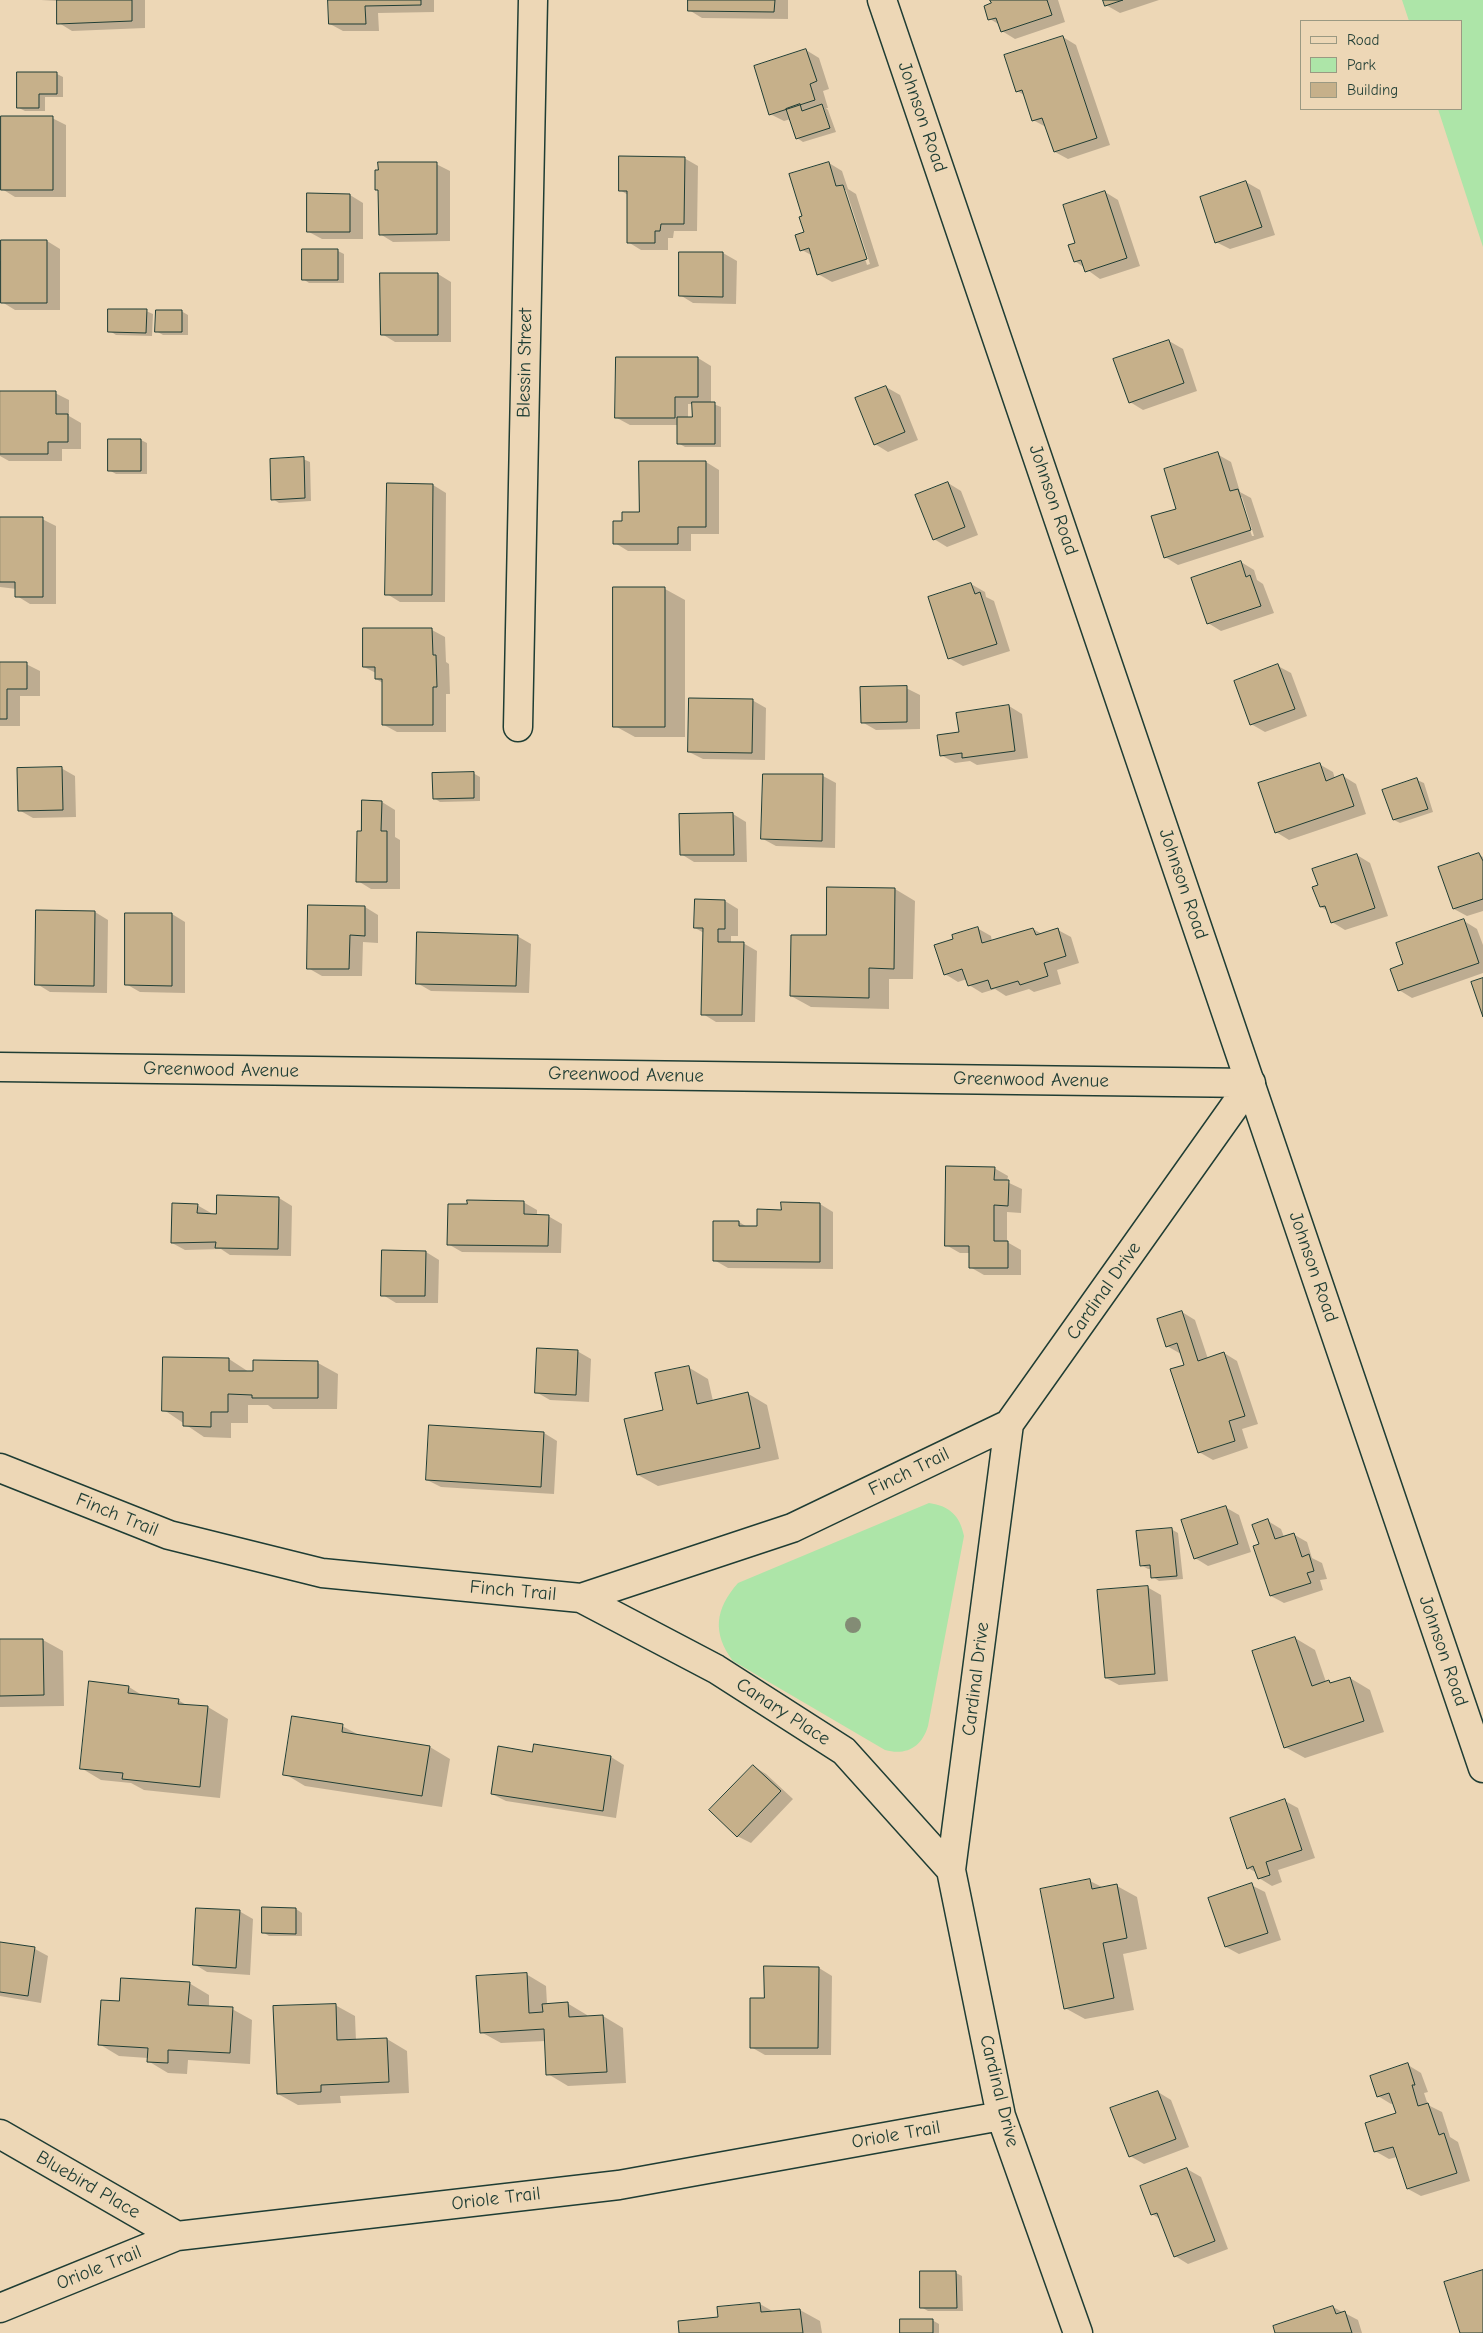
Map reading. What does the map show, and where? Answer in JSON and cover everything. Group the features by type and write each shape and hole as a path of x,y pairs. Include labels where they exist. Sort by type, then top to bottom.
{"street":[{"name":"Blessin Street","path":"518,727 533,0"},
{"name":"Johnson Road","path":"882,0 1483,1768"},
{"name":"Greenwood Avenue","path":"0,1067 1251,1083"},
{"name":"Cardinal Drive","path":"1078,2333 1001,2116 951,1870 1009,1424 1251,1083"},
{"name":"Finch Trail","path":"0,1468 169,1535 322,1573 581,1598 792,1528 1009,1424"},
{"name":"Canary Place","path":"581,1598 716,1669 844,1751 951,1870"},
{"name":"Oriole Trail","path":"0,2308 177,2236 619,2185 1001,2116"},
{"name":"Bluebird Place","path":"0,2134 177,2236"}],"green space":[{"path":"1402,0 1483,0 1483,247 1438,110 1463,110 1463,20 1409,20"},
{"path":"929,1503 948,1509 953,1513 960,1523 964,1536 928,1726 922,1739 917,1744 906,1751 893,1752 885,1750 733,1661 722,1641 719,1621 725,1602 738,1583"}],"building":[{"path":"57,0 132,0 132,21 57,24"},
{"path":"328,0 421,0 421,5 365,6 366,24 329,24"},
{"path":"688,0 775,0 774,12 688,11"},
{"path":"990,0 1047,0 1052,15 1001,32 996,18 988,20 984,6 991,3"},
{"path":"1103,0 1123,0 1105,6"},
{"path":"1063,36 1097,138 1054,152 1042,118 1032,121 1022,90 1016,92 1004,55"},
{"path":"806,49 817,81 810,84 815,100 769,115 754,66"},
{"path":"17,72 57,72 57,94 39,94 39,108 17,108"},
{"path":"800,104 802,111 822,104 830,128 796,139 786,109"},
{"path":"1,116 53,116 53,190 1,190"},
{"path":"619,156 685,157 684,224 661,224 660,231 655,231 655,243 627,243 627,191 619,191"},
{"path":"378,162 437,162 437,234 379,235 378,190 375,190 375,170 378,170"},
{"path":"829,162 836,186 843,185 867,259 817,275 809,248 800,251 795,235 804,232 799,217 802,216 789,174"},
{"path":"1246,181 1262,227 1215,243 1200,197"},
{"path":"1105,191 1127,258 1085,272 1081,260 1074,262 1068,245 1075,243 1063,205"},
{"path":"307,193 350,194 350,232 307,232"},
{"path":"1,240 47,240 47,303 1,303"},
{"path":"302,249 338,249 338,280 302,280"},
{"path":"679,252 723,252 723,297 679,296"},
{"path":"380,273 438,273 438,335 381,335"},
{"path":"108,309 147,309 146,333 108,332"},
{"path":"156,310 182,310 182,332 155,332"},
{"path":"1169,340 1184,383 1129,403 1113,359"},
{"path":"616,357 698,357 698,397 675,397 675,418 615,418"},
{"path":"886,386 905,432 874,445 855,398"},
{"path":"0,391 56,391 56,414 68,414 68,442 48,442 48,454 0,454"},
{"path":"692,402 715,402 715,444 677,444 677,417 692,417"},
{"path":"108,439 141,439 141,471 108,471"},
{"path":"1218,452 1230,491 1238,489 1251,530 1164,558 1151,516 1176,509 1164,469"},
{"path":"304,457 305,498 271,500 270,459"},
{"path":"639,461 706,461 706,527 678,527 678,544 613,544 613,521 622,521 622,512 639,512"},
{"path":"948,482 965,527 933,540 915,495"},
{"path":"387,483 433,484 432,595 385,595"},
{"path":"0,517 43,517 43,597 15,597 15,582 0,582"},
{"path":"1241,561 1246,577 1250,575 1261,606 1207,624 1191,578"},
{"path":"971,583 975,594 980,592 997,644 948,659 928,597"},
{"path":"613,587 665,587 665,727 613,727"},
{"path":"363,628 432,628 433,655 436,655 437,687 433,687 433,725 382,725 382,679 375,679 375,667 363,667"},
{"path":"0,662 27,662 27,689 7,689 7,719 0,719"},
{"path":"1278,664 1295,709 1250,725 1234,681"},
{"path":"907,686 907,722 861,723 860,687"},
{"path":"689,698 753,699 752,753 688,752"},
{"path":"1009,705 1015,751 962,758 962,753 940,756 937,735 959,732 956,713"},
{"path":"1320,763 1326,781 1343,774 1354,806 1275,833 1258,783"},
{"path":"62,767 63,810 18,811 17,768"},
{"path":"474,772 474,798 433,799 432,773"},
{"path":"763,774 823,774 822,841 761,839"},
{"path":"1417,778 1428,809 1393,820 1382,790"},
{"path":"362,800 382,801 381,831 387,831 387,882 356,882 357,831 361,831"},
{"path":"733,813 734,855 680,855 679,814"},
{"path":"1479,853 1483,861 1483,899 1453,909 1438,867"},
{"path":"1357,854 1375,908 1331,923 1325,906 1320,907 1312,887 1318,885 1312,869"},
{"path":"827,887 895,888 894,969 869,968 869,998 790,996 791,935 826,935"},
{"path":"695,899 725,900 725,929 718,929 718,942 744,942 742,1015 701,1015 703,928 694,928"},
{"path":"308,905 365,906 365,936 350,935 349,969 307,969"},
{"path":"36,910 95,911 94,986 35,985"},
{"path":"125,913 172,913 172,986 125,985"},
{"path":"1464,919 1479,963 1398,991 1390,969 1403,964 1396,943"},
{"path":"978,927 982,943 1033,928 1036,935 1058,928 1066,956 1044,963 1048,976 1020,985 1018,981 991,989 988,980 968,986 962,969 944,975 934,945 953,939 952,935"},
{"path":"417,932 518,935 516,986 416,984"},
{"path":"1483,978 1483,1017 1471,982"},
{"path":"946,1166 995,1167 994,1180 1009,1180 1008,1206 994,1205 994,1241 1008,1241 1008,1268 969,1268 969,1246 945,1246"},
{"path":"217,1195 279,1197 278,1249 215,1248 216,1242 171,1243 172,1203 198,1204 197,1213 216,1214"},
{"path":"467,1200 524,1201 524,1214 549,1215 548,1246 447,1245 448,1204 467,1204"},
{"path":"781,1202 820,1203 820,1262 713,1261 713,1221 739,1221 739,1226 757,1226 757,1209 781,1210"},
{"path":"382,1250 426,1251 425,1296 381,1296"},
{"path":"1182,1311 1198,1361 1224,1352 1245,1416 1229,1421 1235,1441 1198,1453 1170,1369 1184,1365 1177,1343 1166,1347 1157,1319"},
{"path":"537,1348 578,1350 576,1395 535,1393"},
{"path":"163,1357 229,1358 229,1371 253,1371 253,1360 318,1361 318,1398 252,1398 252,1395 228,1394 228,1412 211,1412 211,1427 183,1426 183,1412 162,1411"},
{"path":"689,1366 697,1404 748,1392 760,1448 637,1475 624,1419 663,1410 655,1373"},
{"path":"429,1425 544,1432 541,1487 426,1480"},
{"path":"1226,1506 1238,1544 1194,1559 1181,1520"},
{"path":"1268,1519 1275,1539 1294,1533 1302,1557 1309,1554 1314,1571 1307,1573 1311,1583 1270,1596 1253,1546 1259,1544 1252,1525"},
{"path":"1172,1528 1177,1576 1151,1578 1150,1565 1140,1566 1136,1531"},
{"path":"1148,1586 1155,1674 1105,1678 1097,1590"},
{"path":"1295,1637 1312,1686 1329,1680 1330,1683 1350,1677 1364,1721 1284,1748 1252,1651"},
{"path":"0,1639 43,1639 44,1695 0,1696"},
{"path":"89,1681 129,1686 128,1693 179,1699 178,1704 208,1706 200,1787 122,1779 123,1773 80,1769"},
{"path":"292,1716 343,1724 342,1732 430,1746 422,1796 283,1775"},
{"path":"534,1744 611,1756 603,1811 491,1794 498,1746 532,1752"},
{"path":"753,1765 781,1791 737,1837 709,1810"},
{"path":"1285,1799 1302,1850 1266,1862 1270,1875 1258,1879 1253,1866 1247,1869 1230,1818"},
{"path":"1090,1879 1092,1889 1117,1884 1127,1938 1103,1943 1114,1998 1064,2009 1040,1889"},
{"path":"1252,1883 1268,1933 1225,1947 1208,1898"},
{"path":"262,1907 296,1908 296,1934 262,1933"},
{"path":"196,1908 240,1910 236,1968 193,1965"},
{"path":"0,1942 35,1947 28,1996 0,1992"},
{"path":"764,1966 819,1967 818,2048 750,2048 750,1998 764,1998"},
{"path":"527,1973 529,2013 543,2012 542,2004 568,2002 569,2017 603,2015 607,2072 546,2075 544,2029 480,2033 476,1976"},
{"path":"121,1978 190,1982 188,2005 233,2007 230,2053 168,2050 168,2063 147,2062 148,2048 98,2045 101,2000 119,2001"},
{"path":"336,2004 337,2040 387,2038 389,2082 321,2085 321,2092 277,2094 273,2006"},
{"path":"1408,2063 1415,2085 1412,2085 1418,2106 1428,2103 1439,2135 1444,2133 1457,2173 1407,2189 1393,2147 1374,2152 1365,2123 1396,2113 1389,2093 1377,2097 1370,2076"},
{"path":"1158,2091 1176,2139 1129,2157 1110,2108"},
{"path":"1187,2168 1215,2241 1174,2257 1157,2213 1151,2215 1140,2186"},
{"path":"1483,2270 1483,2333 1460,2333 1444,2282"},
{"path":"920,2271 956,2271 957,2308 920,2308"},
{"path":"760,2303 761,2312 800,2309 803,2333 679,2333 678,2321 718,2317 717,2307"},
{"path":"1333,2306 1336,2314 1345,2311 1352,2333 1275,2333 1273,2326"},
{"path":"900,2319 933,2319 933,2333 900,2333"}]}
